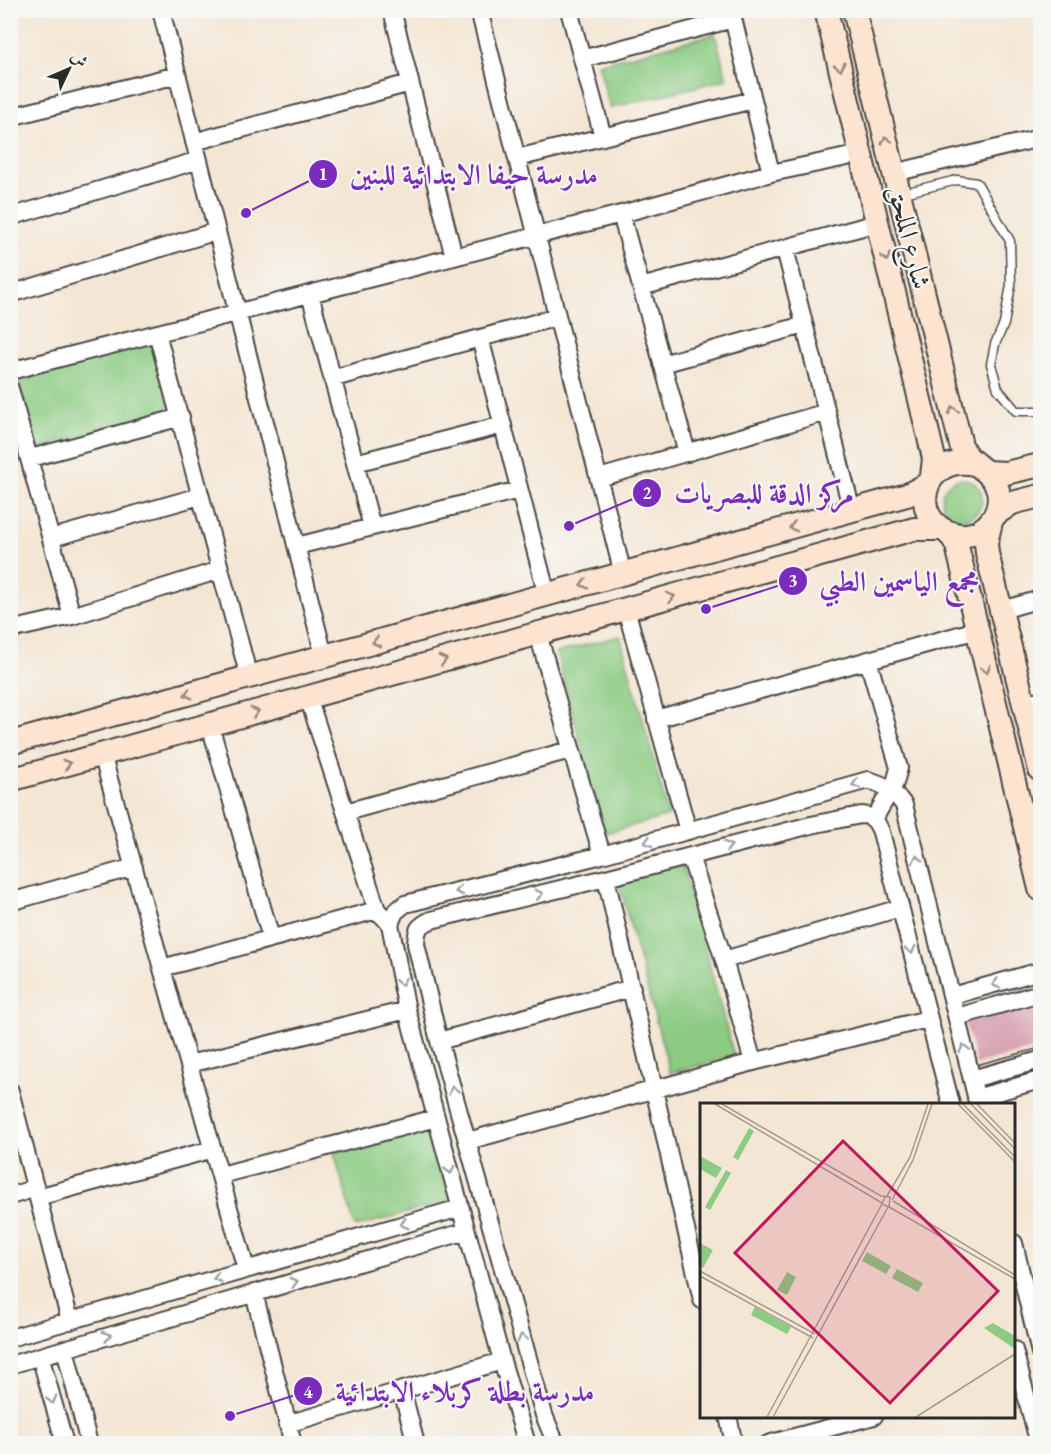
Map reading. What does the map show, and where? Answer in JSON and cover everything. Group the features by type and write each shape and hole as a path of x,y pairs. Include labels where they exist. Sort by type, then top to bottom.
{"street":[{"path":"161,10 324,656"},
{"path":"392,10 454,257"},
{"path":"479,10 623,574"},
{"path":"569,10 603,137"},
{"name":"شارع الملحق","path":"826,10 934,459 930,480"},
{"name":"شارع الملحق","path":"854,10 961,445 967,458 981,468"},
{"path":"582,59 732,15 771,173"},
{"path":"10,117 177,75"},
{"path":"194,142 410,83"},
{"path":"517,158 753,100"},
{"path":"897,183 1041,138"},
{"path":"10,371 537,236 771,173 861,154"},
{"path":"10,216 199,160"},
{"path":"621,214 687,453"},
{"path":"641,287 878,223"},
{"path":"10,294 217,231"},
{"path":"785,249 852,511"},
{"path":"310,294 372,527"},
{"path":"334,378 557,316"},
{"path":"662,364 804,325"},
{"path":"157,333 249,677"},
{"path":"480,338 547,595"},
{"path":"10,389 31,458 72,616"},
{"path":"598,478 827,412"},
{"path":"31,458 181,417"},
{"path":"355,463 502,425"},
{"path":"10,743 915,493 946,465 955,462 1006,473 1041,465"},
{"path":"981,468 994,481 998,492 999,503 986,543 987,554 1002,610 1032,701 1041,770"},
{"path":"930,480 925,504 934,523 953,538 957,546 1041,889"},
{"path":"297,546 519,490"},
{"path":"52,538 200,496"},
{"path":"10,780 914,529 945,531 959,536 971,534 982,530 1012,503 1041,496"},
{"path":"10,630 72,616 220,570"},
{"path":"1002,610 1041,599"},
{"path":"626,609 688,831"},
{"path":"656,719 976,630"},
{"path":"538,634 602,855"},
{"path":"868,660 899,768 892,789 874,819"},
{"path":"308,697 377,910 390,924 406,1010 489,1316 527,1443"},
{"path":"210,725 272,938"},
{"path":"346,812 570,750"},
{"path":"102,754 246,1269"},
{"path":"390,924 395,912 405,904 602,855 868,780 892,789 904,806 977,1101 1041,1080"},
{"path":"556,1443 544,1415 439,1041 416,944 417,931 422,925 431,920 811,825 864,815 874,819 881,832 951,1103"},
{"path":"690,856 724,960 753,1062"},
{"path":"10,902 134,867"},
{"path":"606,878 654,1088 696,1248 700,1283"},
{"path":"724,960 900,908"},
{"path":"162,968 377,910"},
{"path":"390,924 417,931"},
{"path":"952,996 1041,971"},
{"path":"439,1041 632,988"},
{"path":"957,1017 1041,993"},
{"path":"189,1064 406,1010"},
{"path":"468,1141 654,1088 928,1019"},
{"path":"972,1079 1041,1060"},
{"path":"10,1091 70,1321"},
{"path":"221,1175 436,1118"},
{"path":"10,1196 37,1193 213,1149"},
{"path":"10,1338 460,1208"},
{"path":"10,1365 466,1231"},
{"path":"1015,1248 1041,1353"},
{"path":"1024,1289 1041,1283"},
{"path":"254,1293 293,1443"},
{"path":"489,1316 514,1310"},
{"path":"65,1349 89,1443"},
{"path":"40,1356 65,1443"},
{"path":"1015,1360 1017,1380 1039,1443"},
{"path":"287,1424 502,1361"},
{"path":"402,1390 416,1443"},
{"path":"728,1418 734,1443"},
{"path":"768,1443 866,1418"}],"lane":[{"path":"897,183 957,180 977,183 1010,242 1011,285 1004,324 994,344 991,364 998,389 1016,411 1041,411"}],"green space":[{"path":"715,34 727,79 610,108 598,64"},
{"path":"150,339 171,409 38,449 17,378"},
{"path":"962,479 970,480 976,485 981,491 981,507 976,513 970,518 962,519 954,518 948,513 943,507 942,499 943,491 948,485 954,480"},
{"path":"620,636 669,816 605,833 556,653"},
{"path":"682,863 734,1056 670,1073 618,880"},
{"path":"429,1127 450,1201 355,1227 334,1153"}],"building":[{"path":"1040,1002 1040,1048 976,1065 965,1022"}],"place":[{"name":"مدرسة حيفا الابتدائية للبنين","path":"246,213"},
{"name":"مركز الدقة للبصريات","path":"569,526"},
{"name":"مجمع الياسمين الطبي","path":"706,609"},
{"name":"مدرسة بطلة كربلاء الابتدائية","path":"230,1416"}]}
